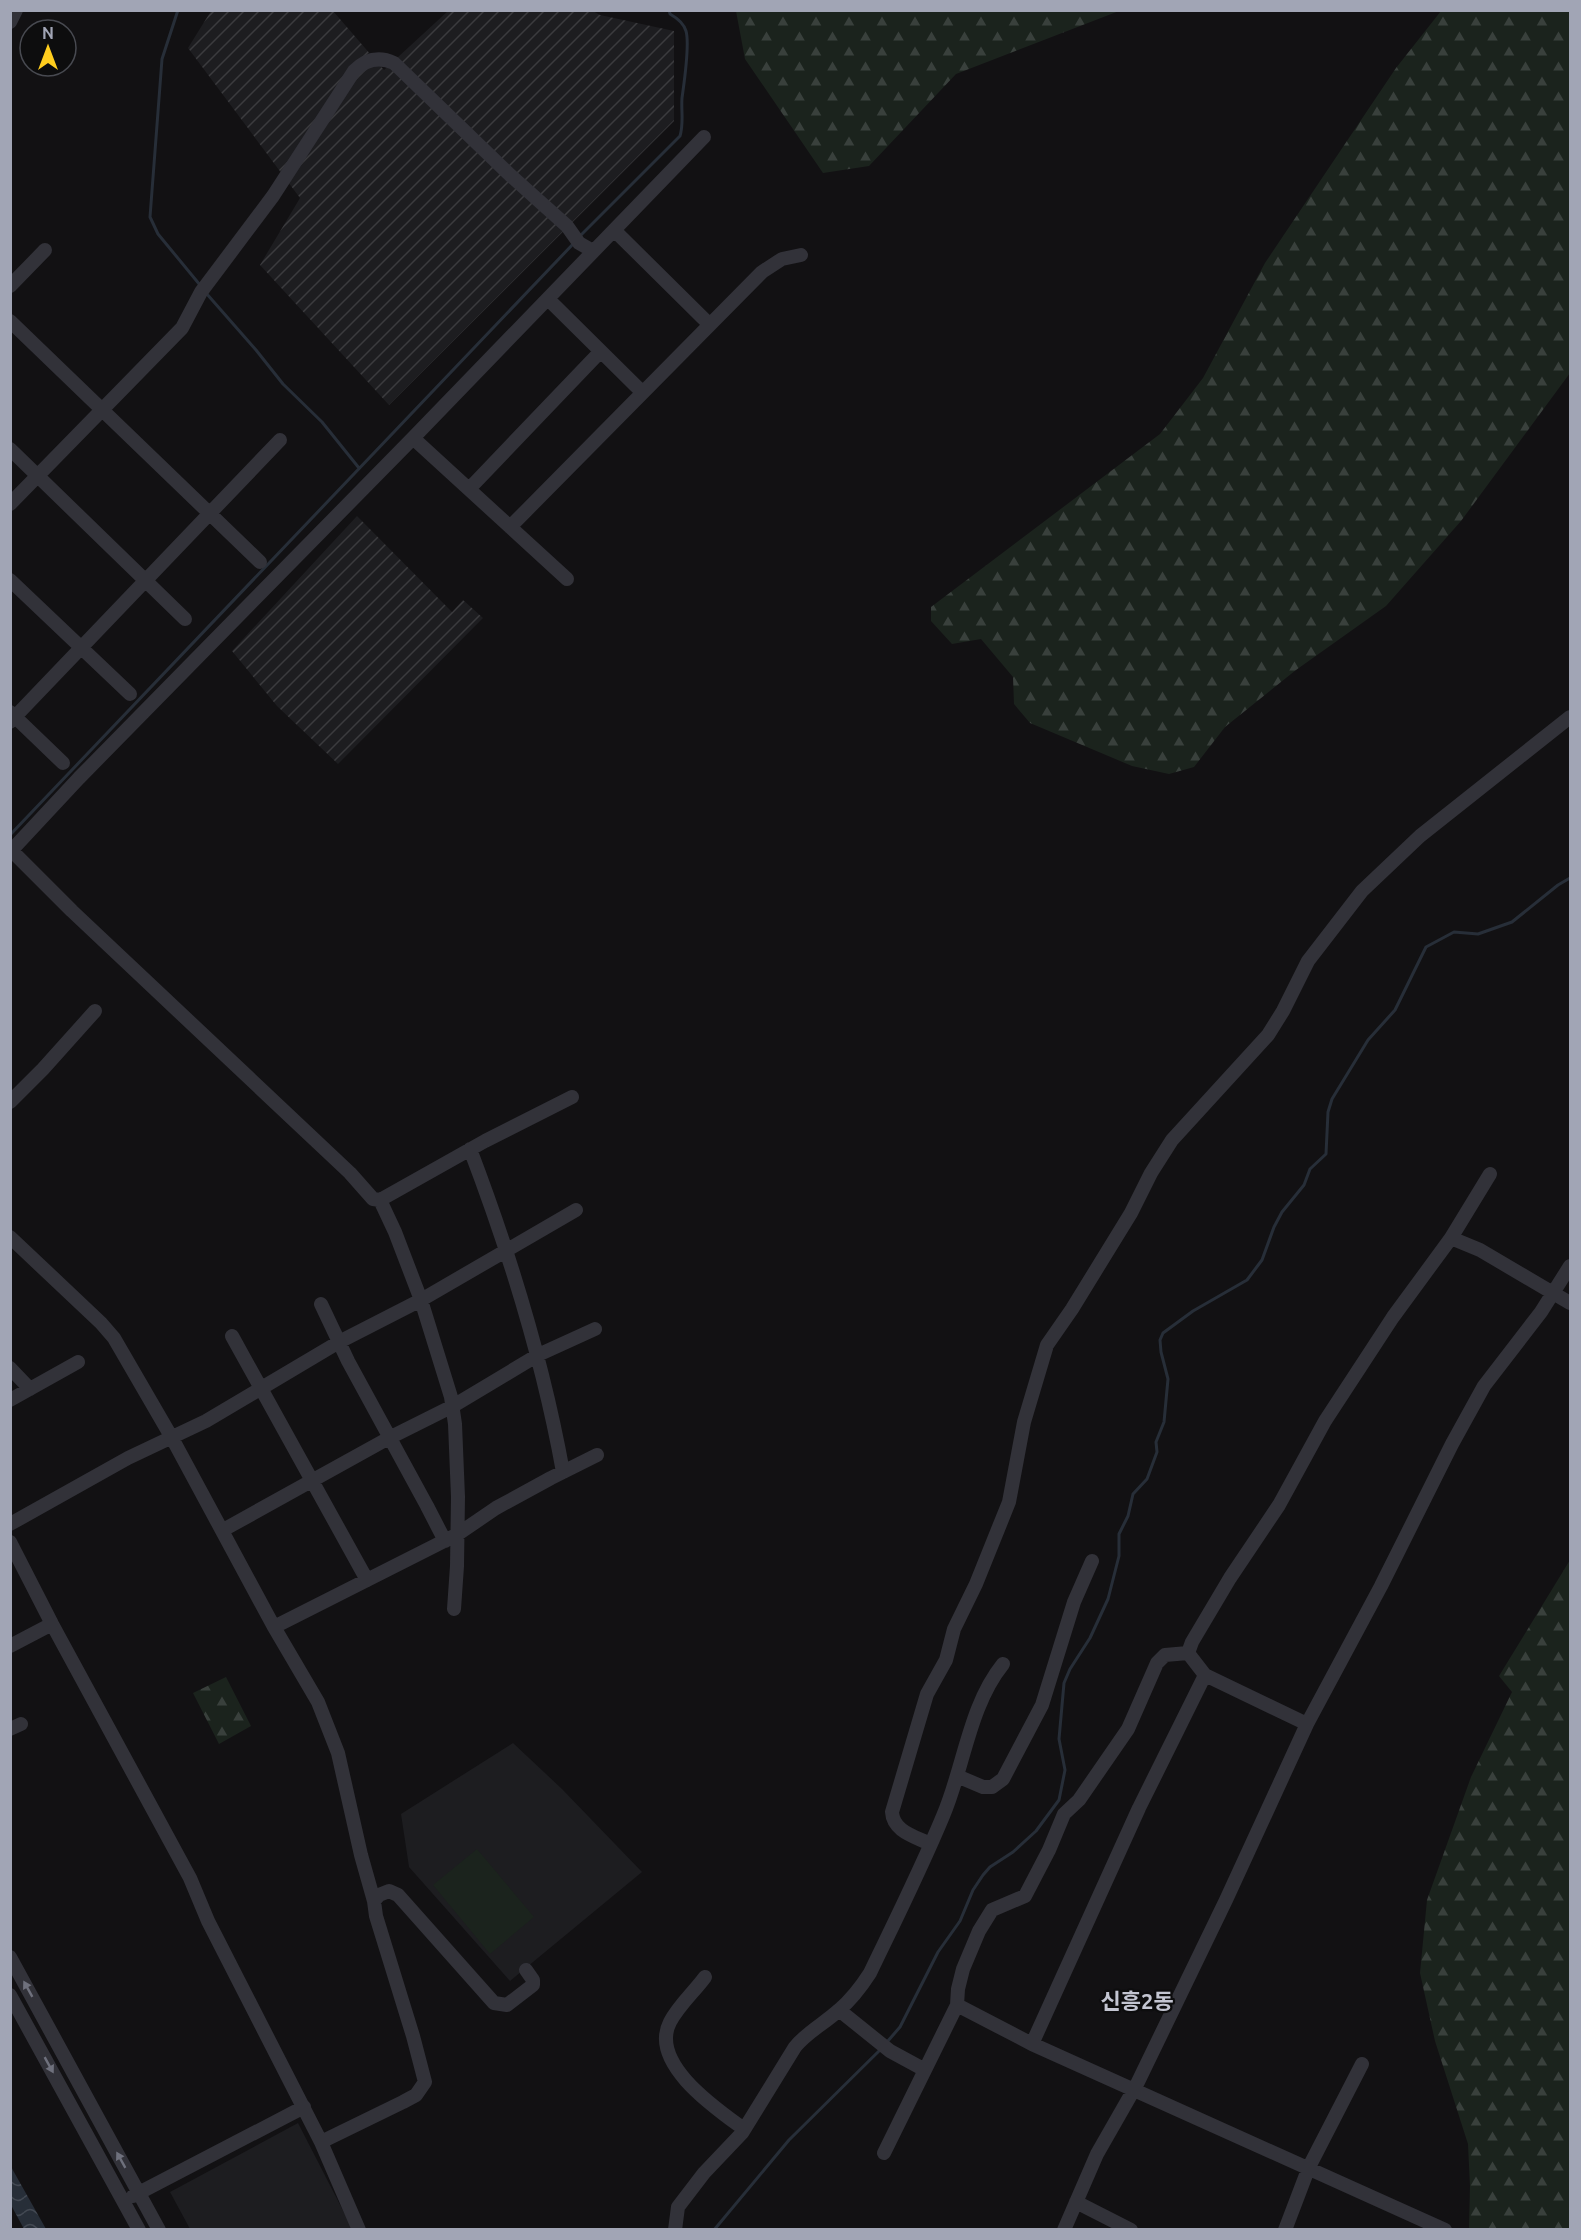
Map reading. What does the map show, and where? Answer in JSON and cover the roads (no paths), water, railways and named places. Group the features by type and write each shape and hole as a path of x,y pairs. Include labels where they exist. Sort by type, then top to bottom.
{"street":[{"path":"10,22 16,10"},
{"path":"10,504 182,328 204,289 273,196 354,71 363,63 374,59 385,59 394,63 510,175 567,226 576,239 593,251"},
{"path":"572,1097 540,1111 380,1200 373,1200 350,1173 11,851 79,778 413,438 704,136"},
{"path":"614,230 709,324"},
{"path":"10,286 45,250"},
{"path":"510,527 762,272 782,259 801,255"},
{"path":"548,299 642,392"},
{"path":"10,321 260,562"},
{"path":"470,489 600,352"},
{"path":"413,438 567,579"},
{"path":"63,763 12,717 280,440"},
{"path":"10,449 185,619"},
{"path":"10,580 130,694"},
{"path":"930,1844 897,1827 892,1821 892,1812 927,1694 946,1660 954,1629 976,1584 1009,1502 1032,1387 1047,1345 1131,1214 1151,1173 1172,1140 1268,1035 1308,961 1362,891 1420,836 1570,717"},
{"path":"10,1102 95,1011"},
{"path":"470,1149 507,1251 538,1356 554,1421 563,1472"},
{"path":"1188,1653 1192,1642 1225,1587 1280,1504 1325,1421 1393,1317 1451,1238 1490,1174"},
{"path":"380,1200 421,1300 453,1406 458,1497 454,1609"},
{"path":"10,1524 128,1458 206,1421 339,1342 421,1300 576,1210"},
{"path":"10,1237 108,1330 172,1438 274,1628 318,1702 329,1726 338,1753 361,1855 424,2082 416,2095 321,2142"},
{"path":"1451,1238 1479,1250 1570,1303"},
{"path":"1064,2229 1097,2154 1134,2089 1226,1900 1307,1724 1381,1586 1452,1444 1484,1386 1553,1293 1570,1266"},
{"path":"321,1305 388,1438 445,1541"},
{"path":"223,1530 388,1438 453,1406 538,1356 596,1329"},
{"path":"232,1336 367,1580"},
{"path":"10,1400 78,1362"},
{"path":"10,1368 30,1389"},
{"path":"274,1628 445,1541 496,1508 597,1455"},
{"path":"10,1542 190,1878 207,1921 321,2142 359,2229"},
{"path":"957,1776 983,1787 992,1787 1003,1779 1042,1705 1064,1632 1092,1561"},
{"path":"10,1646 52,1624"},
{"path":"1188,1653 1205,1675 1307,1724"},
{"path":"884,2153 957,2005 963,1969 979,1931 992,1910 1025,1896 1049,1850 1064,1814 1079,1800 1128,1730 1157,1663 1165,1655 1188,1653"},
{"path":"675,2229 678,2207 704,2172 744,2129 795,2047 802,2038 839,2010 858,1991 870,1973 944,1815 984,1695 1004,1664"},
{"path":"1032,2044 1143,1798 1205,1675"},
{"path":"374,1901 379,1895 389,1891 394,1892 494,2003 500,2006 514,2002 533,1985 533,1980 525,1970"},
{"path":"10,1957 159,2229"},
{"path":"705,1977 669,2023 666,2046 675,2066 692,2087 744,2129"},
{"path":"10,1995 139,2229"},
{"path":"957,2005 1032,2044 1445,2229"},
{"path":"839,2010 890,2051 925,2070"},
{"path":"1285,2229 1309,2167 1362,2064"},
{"path":"124,2202 304,2107"},
{"path":"1076,2202 1131,2229"}],"water":[{"path":"10,2165 46,2229 24,2229 11,2205"}],"waterway":[{"path":"178,10 162,59 150,217 158,234 200,285"},
{"path":"580,236 680,136 687,37 684,26 670,14 669,10"},
{"path":"10,835 574,243"},
{"path":"206,293 283,384 322,422 359,468"},
{"path":"887,2042 900,2027 938,1952 960,1921 973,1890 983,1875 1036,1831 1059,1800 1065,1770 1059,1739 1064,1683 1070,1669 1090,1638 1108,1599 1119,1556 1119,1534 1128,1516 1133,1494 1147,1479 1157,1452 1156,1442 1164,1422 1168,1379 1161,1352 1160,1340 1163,1333 1193,1311 1247,1280 1262,1260 1282,1212 1304,1185 1310,1169 1326,1154 1328,1112 1332,1099 1368,1040 1395,1010 1426,947 1454,932 1478,934 1512,922 1570,878"},
{"path":"714,2230 789,2140 881,2049"}],"district":[{"name":"신흥2동","path":"1137,2000"}]}
